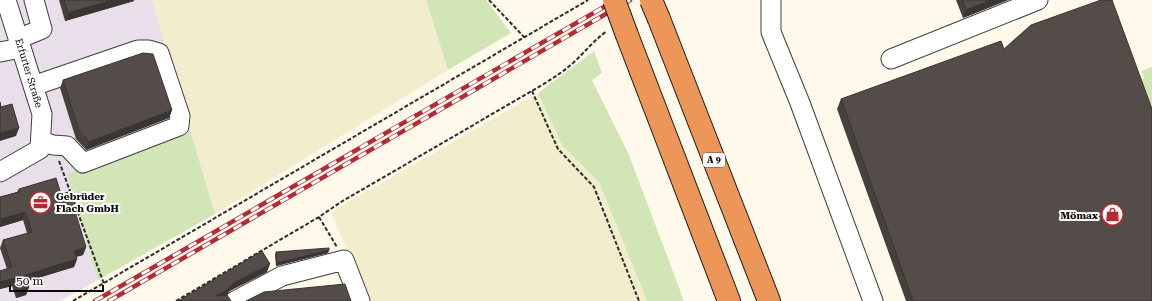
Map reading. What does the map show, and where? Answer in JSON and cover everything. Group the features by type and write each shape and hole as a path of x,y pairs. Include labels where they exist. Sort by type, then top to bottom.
{"highway":[{"path":"614,0 619,31 730,301"},
{"name":"A 9","path":"655,10 768,301"}],"street":[{"name":"Erfurter Straße","path":"6,0 42,114 47,143"},
{"path":"0,52 20,43 42,29 34,0"},
{"path":"771,0 771,32 800,103 873,301"},
{"path":"891,59 1038,0"},
{"path":"0,172 40,149 47,143 67,146 83,163 179,126 180,116 159,53 149,50 138,50 33,86"},
{"path":"236,301 282,276 344,260 360,301"}],"path":[{"path":"489,0 524,37"},
{"path":"74,301 588,0"},
{"path":"176,301 319,217 341,202 532,91 561,73 573,63 592,42 619,31"},
{"path":"532,91 558,150 594,187 639,301"},
{"path":"47,143 104,284"},
{"path":"319,217 344,260"}],"shaded area":[{"path":"0,0 152,0 191,133 67,174 98,280 60,301 0,301"},
{"path":"152,0 426,0 448,70 215,214"},
{"path":"538,93 562,145 599,182 647,301 368,301 331,212"}],"green space":[{"path":"426,0 486,0 511,33 448,70"},
{"path":"594,51 602,73 592,80 629,155 684,301 647,301 599,182 562,145 538,93"},
{"path":"1152,67 1152,116 1139,80 1144,78 1141,71"},
{"path":"191,133 215,214 98,280 67,174"}],"building":[{"path":"64,0 113,0 68,13"},
{"path":"962,0 991,0 966,10"},
{"path":"1101,0 1112,0 1152,109 1152,301 913,301 841,99 1001,41 1004,49 1031,25"},
{"path":"143,53 153,54 172,110 89,142 79,131 63,80"},
{"path":"0,102 1,107 12,104 19,128 0,133"},
{"path":"56,178 61,194 69,192 86,247 74,251 77,259 25,275 29,287 18,290 15,278 0,282 0,271 12,267 3,240 32,232 25,212 1,219 0,197 19,192 19,189"},
{"path":"329,248 329,250 277,263 276,252"},
{"path":"262,251 270,264 233,283 228,289 216,296 227,295 231,301 178,301"},
{"path":"345,284 351,301 246,301 264,292"}],"railway":[{"path":"95,301 616,0"},
{"path":"109,301 630,0"}],"place":[{"name":"Gebrüder Flach GmbH","path":"40,202"},
{"name":"Mömax","path":"1113,215"}]}
